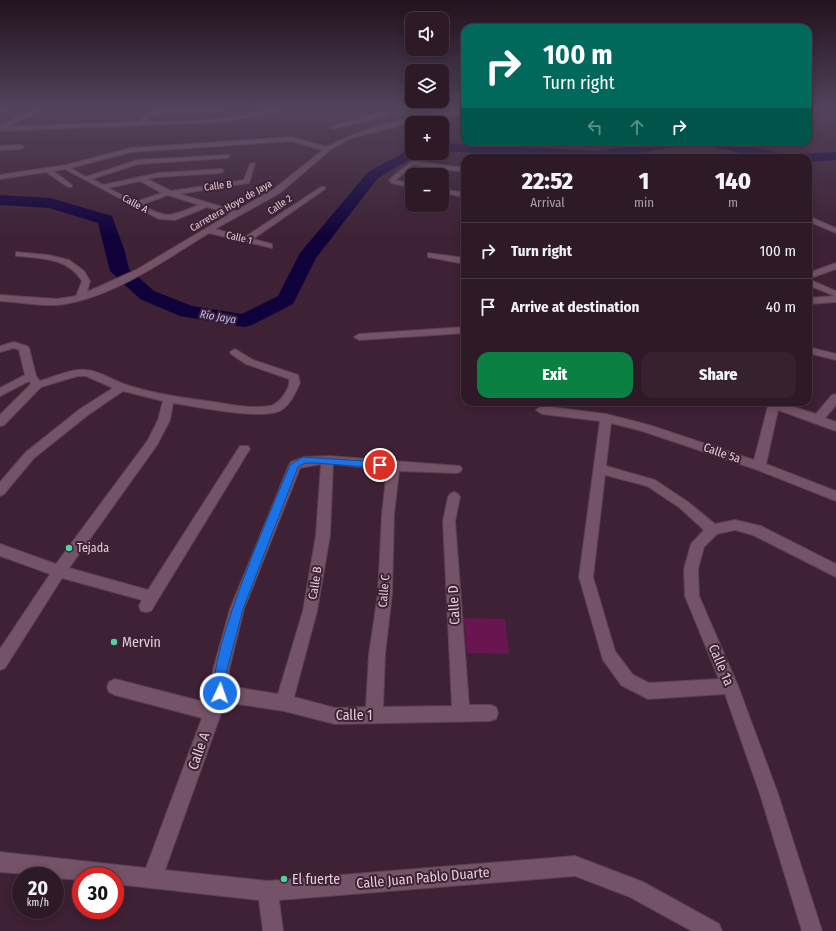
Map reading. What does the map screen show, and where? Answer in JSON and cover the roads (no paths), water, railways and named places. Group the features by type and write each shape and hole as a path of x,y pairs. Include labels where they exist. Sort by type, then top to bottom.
{"street":[{"path":"0,177 66,167 125,151"},
{"path":"222,186 224,178 221,171 228,151"},
{"name":"Carretera Hoyo de Jaya","path":"0,298 57,302 80,298 107,287 139,272 208,230 277,191 325,151"},
{"path":"86,179 137,162 227,156"},
{"path":"407,168 412,163 461,169"},
{"name":"Calle B","path":"135,204 169,193 247,182 253,164"},
{"name":"Calle A","path":"66,167 74,173 159,217 172,218 208,204"},
{"path":"47,170 70,186"},
{"path":"405,170 392,182 405,185"},
{"path":"103,187 140,178 221,171"},
{"path":"140,178 169,193 236,214"},
{"name":"Calle 2","path":"248,239 324,188"},
{"path":"449,192 461,194"},
{"path":"812,220 836,231"},
{"name":"Calle 1","path":"208,230 248,239 269,246"},
{"path":"19,254 58,259 68,262 81,271 86,281 80,298"},
{"path":"431,255 461,260"},
{"path":"812,275 836,266"},
{"path":"812,284 836,294"},
{"path":"812,301 836,299"},
{"path":"359,337 461,330"},
{"path":"0,349 14,345 24,348 34,381"},
{"path":"812,351 836,357"},
{"path":"0,393 34,381 84,373 121,387 169,398 244,410 268,410 279,407 292,389 295,383 294,377 284,372 253,364 235,352"},
{"path":"0,422 34,381"},
{"path":"0,491 30,455 84,412 121,387"},
{"path":"1,659 59,571 153,442 164,420 169,398"},
{"path":"818,419 836,398"},
{"path":"759,466 769,406"},
{"path":"779,406 818,419 836,427"},
{"name":"Calle 5a","path":"542,410 606,418 646,428 759,466 836,496"},
{"path":"606,418 601,469 586,577 608,655 627,680 648,691 730,686"},
{"path":"0,550 149,602 244,450"},
{"name":"Calle A","path":"152,878 220,693 221,670 237,609 295,465 303,460 327,460"},
{"path":"327,460 393,466 456,469"},
{"name":"Calle B","path":"284,703 310,611 323,534 327,460"},
{"name":"Calle C","path":"374,715 376,654 385,594 388,514 393,466"},
{"path":"601,469 651,483 684,505 713,530 735,525 756,530 836,571"},
{"name":"Calle D","path":"454,497 449,522 461,713"},
{"name":"Calle 1a","path":"713,530 698,544 691,569 692,596 730,686 769,794 812,931"},
{"path":"115,687 213,713"},
{"name":"Calle 1","path":"220,693 284,703 335,716 490,713"},
{"name":"Calle Juan Pablo Duarte","path":"0,862 268,891 575,866 636,889 712,931"},
{"path":"268,891 274,931"}],"waterway":[{"name":"Río Jaya","path":"529,151 579,154"},
{"name":"Río Jaya","path":"605,154 621,151"},
{"name":"Río Jaya","path":"754,151 766,154"},
{"name":"Río Jaya","path":"0,200 50,203 106,220 120,271 147,295 187,312 245,321 286,300 307,257 346,207 373,175 405,156"},
{"name":"Río Jaya","path":"812,157 836,156"}],"place":[{"name":"Tejada","path":"69,548"},
{"name":"Mervin","path":"114,642"},
{"name":"El fuerte","path":"284,879"}]}
